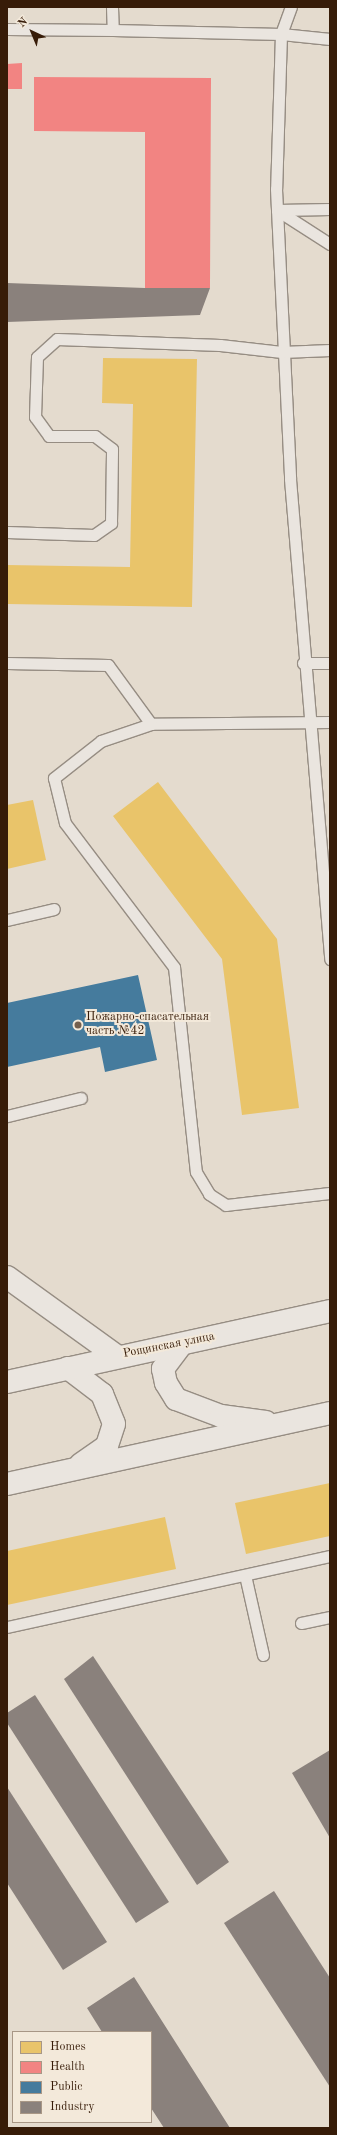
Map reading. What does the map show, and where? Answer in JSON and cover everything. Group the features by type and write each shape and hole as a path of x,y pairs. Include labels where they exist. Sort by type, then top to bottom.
{"street":[{"path":"7,1277 118,1357"},
{"name":"Рощинская улица","path":"7,1382 118,1357 182,1345 330,1311"},
{"path":"182,1345 163,1369 166,1384 176,1399 221,1416 279,1424"},
{"path":"68,1368 102,1394 114,1424 107,1446 74,1469"},
{"path":"7,1484 320,1415 330,1406"}],"lane":[{"path":"112,7 112,30"},
{"path":"292,7 281,34 277,210 282,352 303,663 330,959"},
{"path":"7,29 281,34 330,39"},
{"path":"277,210 330,209"},
{"path":"277,210 330,244"},
{"path":"7,532 94,535 111,523 112,449 95,436 49,436 35,417 37,357 57,339 220,346 282,352 330,350"},
{"path":"7,663 108,665 151,724"},
{"path":"303,663 330,663"},
{"path":"330,722 308,724 151,724 101,741 54,778 65,823 174,967 196,1172 209,1194 226,1205 330,1193"},
{"path":"7,920 54,909"},
{"path":"7,1116 81,1098"},
{"path":"7,1627 330,1556"},
{"path":"245,1575 263,1655"},
{"path":"301,1623 330,1617"}],"building: Homes":[{"path":"103,358 197,359 192,607 7,604 7,565 130,567 133,404 102,403"},
{"path":"158,782 277,939 299,1108 242,1115 222,959 113,816"},
{"path":"33,800 46,860 7,869 7,805"},
{"path":"330,1483 330,1536 246,1554 235,1503"},
{"path":"165,1517 176,1569 7,1605 7,1551"}],"building: Health":[{"path":"22,63 22,89 7,89 7,64"},
{"path":"34,77 211,78 210,288 145,288 145,132 34,131"}],"building: Public":[{"name":"Пожарно-спасательная часть №42","path":"138,975 157,1060 105,1072 100,1047 7,1067 7,1003"}],"building: Industry":[{"path":"7,283 145,288 210,288 200,315 7,322"},
{"path":"93,1656 229,1862 197,1885 64,1679"},
{"path":"35,1695 169,1902 136,1923 7,1723 7,1713"},
{"path":"330,1750 330,1838 292,1773"},
{"path":"7,1787 107,1942 63,1970 7,1883"},
{"path":"274,1891 330,1978 330,2087 224,1923"},
{"path":"134,1977 230,2128 164,2128 152,2110 152,2031 101,2031 87,2008"}],"place":[{"name":"Пожарно-спасательная часть №42","path":"78,1025"}]}
